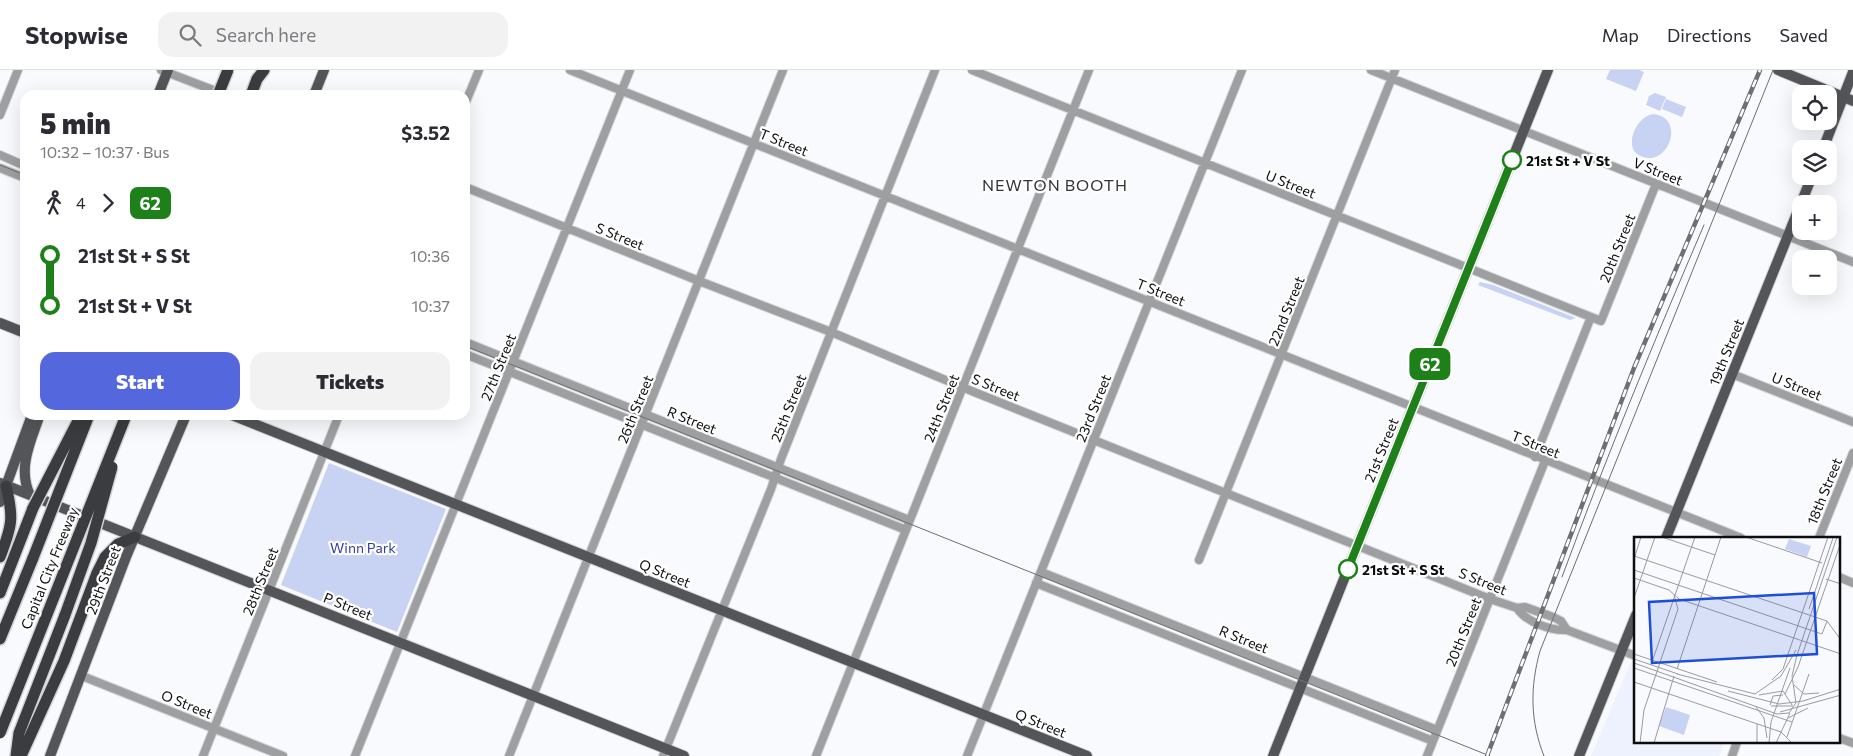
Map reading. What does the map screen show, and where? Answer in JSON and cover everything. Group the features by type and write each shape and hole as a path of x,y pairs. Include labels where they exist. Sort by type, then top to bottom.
{"highway":[{"path":"220,90 228,70"},
{"path":"253,90 261,73"},
{"path":"0,593 33,508 78,420"},
{"name":"Capital City Freeway","path":"0,639 87,420"},
{"path":"16,756 19,733 65,615 93,536 124,420"},
{"name":"Capital City Freeway","path":"0,733 124,420"},
{"path":"0,557 10,531 12,519 3,484"},
{"path":"21,756 64,661 97,573 105,557 118,544 134,536"}],"main road":[{"path":"316,90 324,70"},
{"name":"21st Street","path":"1273,756 1548,70"},
{"path":"1778,70 1853,102"},
{"path":"159,90 165,71"},
{"path":"1826,140 1853,72"},
{"name":"19th Street","path":"1666,537 1808,185"},
{"path":"0,323 20,331"},
{"path":"0,502 3,484 30,420"},
{"path":"30,495 26,486 26,453 38,420"},
{"name":"29th Street","path":"50,756 134,536 184,420"},
{"name":"Q Street","path":"245,420 1087,756"},
{"name":"P Street","path":"3,484 533,696 664,752 684,756"},
{"path":"1580,756 1634,620"}],"street":[{"path":"0,115 18,70"},
{"path":"470,92 479,70"},
{"name":"T Street","path":"570,70 1738,537"},
{"name":"27th Street","path":"355,756 398,646 402,643 630,70"},
{"name":"26th Street","path":"509,756 783,70"},
{"name":"25th Street","path":"664,752 935,70"},
{"name":"U Street","path":"972,70 1601,321"},
{"name":"24th Street","path":"816,756 1089,70"},
{"name":"23rd Street","path":"967,756 1242,70"},
{"name":"V Street","path":"1371,70 1853,262"},
{"name":"22nd Street","path":"1199,560 1395,70"},
{"path":"165,71 213,90"},
{"path":"0,155 20,164"},
{"path":"0,168 20,176"},
{"name":"20th Street","path":"1601,321 1656,184"},
{"name":"S Street","path":"470,189 831,332 962,387 1490,599 1517,608 1525,607 1553,617 1561,621 1567,630 1634,655"},
{"path":"1535,457 1591,318"},
{"name":"R Street","path":"470,344 910,520"},
{"name":"R Street","path":"470,356 906,530"},
{"name":"U Street","path":"1732,374 1853,422"},
{"name":"28th Street","path":"203,756 337,420"},
{"name":"18th Street","path":"1818,537 1853,453"},
{"name":"20th Street","path":"1427,756 1545,461"},
{"name":"R Street","path":"1040,572 1437,730"},
{"path":"1840,577 1853,583"},
{"name":"R Street","path":"1036,583 1433,741"},
{"name":"O Street","path":"82,676 283,756"},
{"path":"1840,738 1853,743"},
{"path":"1732,756 1736,744"}],"shaded area":[{"path":"1631,662 1634,664 1634,744 1723,744 1719,756 1591,756"}],"green space":[{"path":"1610,70 1639,70 1644,72 1636,91 1606,79"},
{"path":"1655,93 1666,97 1660,111 1646,105 1649,96"},
{"path":"1666,99 1686,107 1682,117 1662,109"},
{"path":"1653,114 1663,117 1669,123 1671,131 1670,140 1660,154 1652,158 1643,157 1634,151 1632,146 1633,134 1643,119"},
{"path":"1480,282 1493,285 1576,318 1570,320 1478,285"},
{"name":"Winn Park","path":"329,463 446,509 397,632 281,585"}],"tram line":[{"path":"1544,756 1536,730 1533,704 1534,678 1540,651 1773,70"},
{"path":"0,165 20,173"},
{"path":"1562,577 1631,400 1704,225"},
{"path":"470,348 1490,756"}],"railway":[{"path":"1487,756 1634,368 1760,70"}],"bus line":[{"name":"62","path":"1348,569 1512,160"}],"place":[{"name":"21st St + V St","path":"1512,160"},
{"name":"21st St + S St","path":"1348,569"}],"district":[{"name":"NEWTON BOOTH","path":"1055,184"}]}
